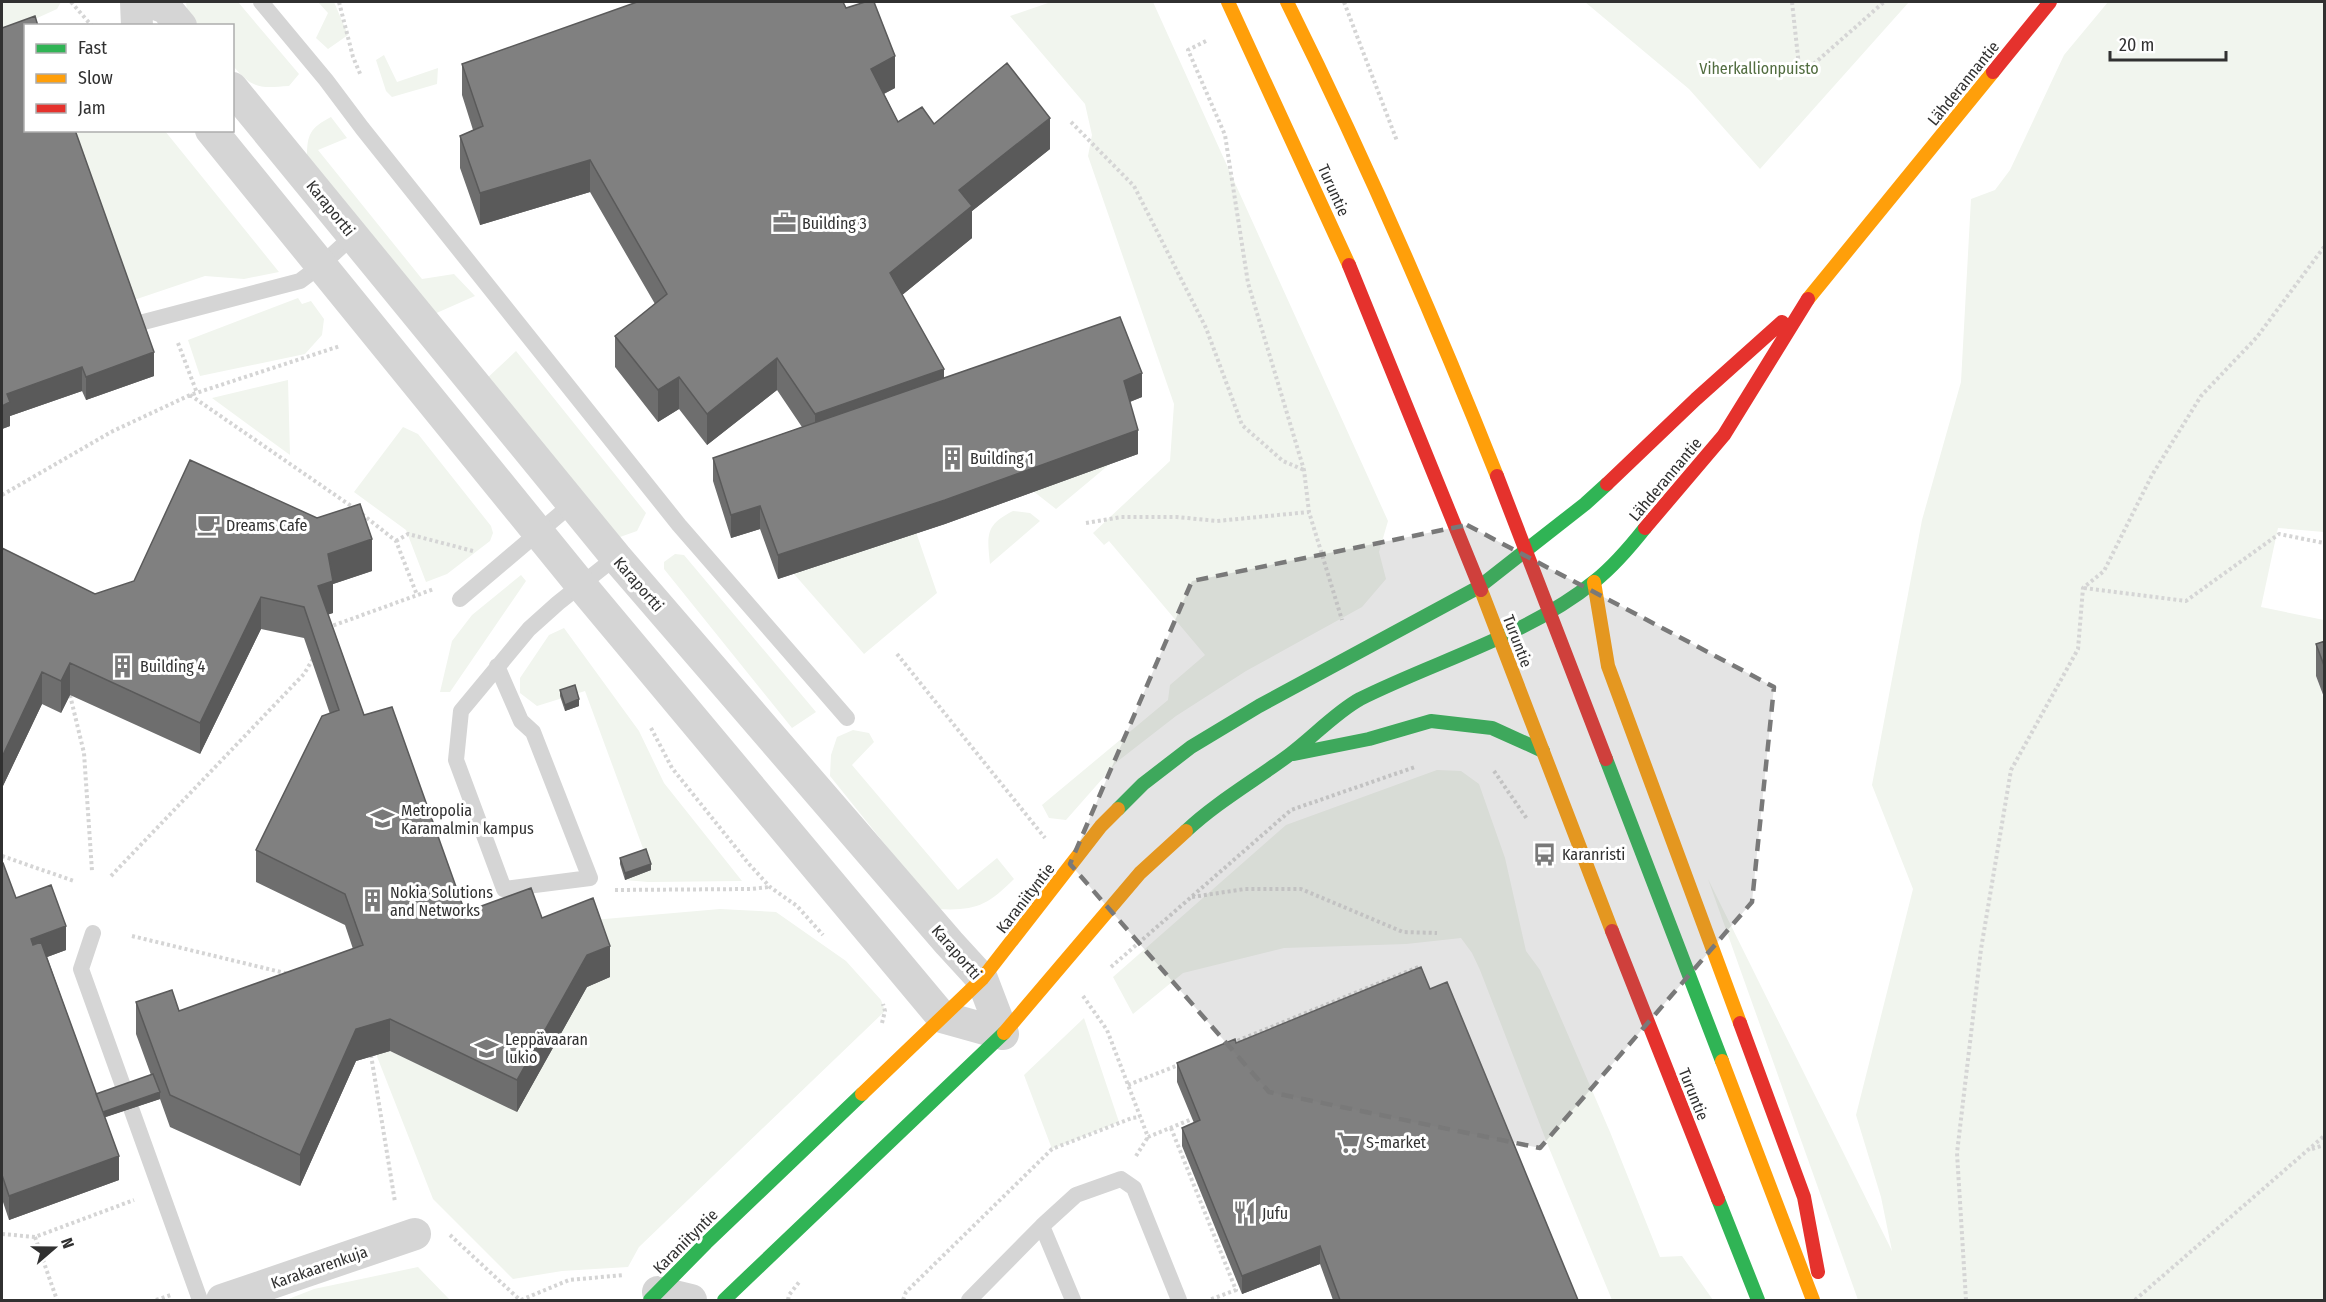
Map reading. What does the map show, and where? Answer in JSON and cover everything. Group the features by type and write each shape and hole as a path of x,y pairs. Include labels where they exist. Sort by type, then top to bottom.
{"main road":[{"name":"Turuntie","path":"1228,2 1345,255 1500,637 1758,1300"},
{"path":"1287,2 1331,89 1393,224 1526,550 1813,1300"},
{"name":"Lähderannantie","path":"1500,637 1550,611 1594,582 1617,562 1724,435 1810,296 2050,2"},
{"name":"Lähderannantie","path":"1479,587 1586,504 1696,399 1810,296"},
{"path":"1594,582 1608,666 1804,1197 1824,1300"},
{"name":"Karaniityntie","path":"656,1298 714,1234 982,979 1101,826 1143,784 1191,747 1259,706 1479,587"},
{"path":"724,1300 1003,1034 1140,873 1205,813 1289,755 1357,701 1419,671 1500,637"},
{"path":"1289,755 1369,739 1431,721 1492,728 1543,751"}],"street":[{"path":"136,2 138,24"},
{"path":"150,2 166,8 179,24"},
{"name":"Karaportti","path":"234,90 616,558 982,979 1003,1034"},
{"path":"214,132 538,533 942,1017 1003,1034"},
{"name":"Karakaarenkuja","path":"222,1300 406,1223"},
{"path":"656,1298 691,1300"}],"lane":[{"path":"261,2 326,80 679,525 847,718"},
{"path":"136,324 300,281 353,236"},
{"path":"460,599 572,504"},
{"path":"496,666 521,721 533,732 590,878 504,889 456,760 461,711 496,666 529,629 616,558"},
{"path":"93,933 81,969 200,1300"},
{"path":"969,1300 1076,1195 1121,1179 1134,1188 1179,1300"},
{"path":"1042,1226 1073,1300"}],"path":[{"path":"71,2 90,24"},
{"path":"339,2 353,57 362,77"},
{"path":"1344,2 1400,147"},
{"path":"1792,2 1800,76 1884,2"},
{"path":"1071,122 1134,186 1206,328 1242,425 1282,461 1304,470"},
{"path":"1225,135 1248,282 1304,470 1309,512 1344,629"},
{"path":"1966,1300 1957,1153 1982,938 2011,770 2078,649 2083,588 2104,571 2152,475 2201,396 2257,337 2325,247"},
{"path":"2,495 111,432 190,395 350,343"},
{"path":"190,395 301,470 396,541 417,595 332,626 327,636"},
{"path":"1086,524 1121,517 1178,517 1217,521 1309,512"},
{"path":"396,541 408,534 474,551"},
{"path":"2083,588 2186,601 2279,534 2325,543"},
{"path":"897,654 1049,843"},
{"path":"111,876 304,674 315,655"},
{"path":"70,695 84,753 92,871"},
{"path":"1104,975 1291,810 1417,766"},
{"path":"1486,766 1496,772 1530,822"},
{"path":"2,856 74,881"},
{"path":"590,878 594,890 600,891 770,887"},
{"path":"1191,898 1245,889 1301,889 1403,932 1437,933"},
{"path":"132,936 291,975 294,983"},
{"path":"1226,1045 1421,966"},
{"path":"1075,1005 1090,990"},
{"path":"1083,997 1107,1030 1148,1137 1192,1119"},
{"path":"371,1055 406,1223"},
{"path":"1128,1085 1183,1063"},
{"path":"903,1300 906,1292 1052,1149 1140,1116"},
{"path":"1172,1128 1236,1290 1211,1300"},
{"path":"2134,1300 2325,1136"},
{"path":"2308,1150 2325,1145"},
{"path":"2,1234 35,1237 160,1190"},
{"path":"35,1237 57,1300"},
{"path":"456,1239 521,1300 569,1280 627,1275"},
{"path":"788,1300 789,1295 803,1278"}],"highlighted area":[{"path":"1467,525 1774,687 1752,902 1540,1148 1269,1092 1070,864 1192,581"}],"green space":[{"path":"2,2 61,2 57,9 2,34"},
{"path":"186,2 238,2 299,74 289,86 263,87 252,83 234,67 234,24 197,24 187,10"},
{"path":"318,2 334,2 348,35 328,49 316,38 328,13"},
{"path":"1051,2 1153,2 1388,521 1379,552 1386,579 1362,607 1246,671 1176,716 1118,761 1066,820 1049,818 1042,805 1168,700 1170,685 1205,655 1109,541 1104,545 1093,533 1170,461 1174,404 1088,156 1092,135 1085,104 1010,16"},
{"name":"Viherkallionpuisto","path":"1585,2 1909,2 1760,169 1689,89"},
{"path":"2108,2 2324,2 2324,532 2278,528 2261,607 2324,620 2324,673 2316,676 2324,700 2324,1300 1858,1300 1708,879 1892,1251 1881,1197 1856,1115 1913,889 1872,785 1922,520 1961,382 1971,199 1995,190 2010,170 2064,55"},
{"path":"384,55 397,82 438,68 437,84 392,97 386,91 376,60"},
{"path":"331,117 347,138 318,150 422,279 454,274 475,296 432,315 307,158 311,133 314,128"},
{"path":"67,132 166,132 279,272 244,279 205,276 128,302"},
{"path":"298,298 302,304 311,301 324,319 322,335 305,354 200,376 188,340"},
{"path":"516,351 646,513 637,531 620,537 484,381"},
{"path":"288,380 290,455 212,398"},
{"path":"403,427 418,434 491,526 493,533 490,541 447,574 426,582 406,530 354,492"},
{"path":"1111,463 1056,509 1033,491"},
{"path":"1013,511 1030,513 1040,521 990,564 988,545 990,532 997,521"},
{"path":"916,532 937,593 864,654 794,574"},
{"path":"675,554 684,555 816,712 792,728 664,569 664,562"},
{"path":"521,575 526,581 450,692 440,692 452,641 472,615"},
{"path":"564,628 639,731 664,783 742,881 648,882 625,880 651,870 585,691 537,706 520,693 520,678 549,635"},
{"path":"853,730 869,733 874,742 852,765 958,890 997,858 1014,879 980,905 961,909 937,909 830,776 831,755 837,737"},
{"path":"1437,770 1461,771 1479,784 1505,858 1526,951 1540,970 1610,1132 1660,1257 1682,1256 1713,1300 1612,1300 1549,1148 1480,970 1472,953 1461,938 1406,944 1284,948 1183,973 1133,1014 1113,977 1286,825"},
{"path":"720,909 776,912 846,961 881,1000 885,1011 639,1247 628,1267 562,1271 513,1279 433,1199 376,1054 390,1051 517,1111 587,987 610,977 547,924"},
{"path":"1084,1018 1119,1122 1052,1149 1024,1075"},
{"path":"418,1267 450,1300 286,1300 314,1289"}],"building":[{"name":"Building 3","path":"637,2 843,2 846,8 865,2 874,2 895,56 871,69 898,122 922,107 934,124 1007,63 1050,118 959,190 972,206 890,273 944,369 815,414 777,358 707,414 679,377 658,390 615,336 667,294 590,160 480,193 460,136 483,126 462,64"},
{"path":"35,16 37,24 24,24 24,132 76,132 154,352 86,377 82,367 7,394 10,402 2,406 2,28"},
{"name":"Building 1","path":"1120,317 1142,373 1124,381 1138,430 945,500 778,555 760,506 731,515 713,458"},
{"path":"190,460 317,518 360,504 372,539 328,554 333,581 318,586 364,715 392,707 465,912 531,888 542,918 593,898 610,946 587,955 517,1080 390,1019 356,1029 300,1155 170,1095 136,1002 172,990 179,1011 363,945 345,894 256,850 322,716 339,710 304,607 261,597 200,723 70,663 61,681 42,672 2,757 2,548 95,594 134,581"},
{"path":"2325,641 2325,668 2316,644"},
{"path":"575,685 579,699 565,705 560,690"},
{"path":"646,849 651,864 625,873 620,858"},
{"path":"2,863 16,898 51,885 66,926 31,939 33,945 41,942 119,1156 9,1196 2,1175"},
{"name":"S-market","path":"1421,967 1430,989 1447,982 1578,1300 1340,1300 1320,1246 1242,1276 1182,1128 1200,1120 1177,1063 1235,1039 1236,1043"},
{"path":"153,1074 160,1092 103,1112 96,1094"}],"traffic: fast":[{"path":"1118,809 1143,784 1191,747 1259,706 1479,587 1607,484"},
{"path":"1186,831 1360,699 1511,632 1569,600 1609,569 1645,528"},
{"path":"1294,754 1369,739 1431,721 1492,728 1543,751"},
{"path":"1606,759 1722,1061"},
{"path":"724,1300 1004,1033"},
{"path":"650,1300 706,1243 862,1094"},
{"path":"1718,1199 1758,1300"}],"traffic: slow":[{"path":"1228,2 1349,265"},
{"path":"1287,2 1397,237 1497,476"},
{"path":"1808,299 1993,72"},
{"path":"1594,582 1608,666 1740,1023"},
{"path":"1481,590 1612,931"},
{"path":"862,1094 982,979 1101,826 1118,809"},
{"path":"1004,1033 1140,873 1186,831"},
{"path":"1722,1061 1813,1300"}],"traffic: jam":[{"path":"1993,72 2050,2"},
{"path":"1349,265 1481,590"},
{"path":"1645,528 1724,435 1808,299"},
{"path":"1607,484 1696,399 1782,322"},
{"path":"1497,476 1606,759"},
{"path":"1612,931 1718,1199"},
{"path":"1740,1023 1804,1197 1818,1272"}],"place":[{"name":"Building 3","path":"784,223"},
{"name":"Building 1","path":"952,458"},
{"name":"Dreams Cafe","path":"208,525"},
{"name":"Building 4","path":"122,666"},
{"name":"Metropolia Karamalmin kampus","path":"383,819"},
{"name":"Karanristi","path":"1544,854"},
{"name":"Nokia Solutions and Networks","path":"372,901"},
{"name":"Leppävaaran lukio","path":"487,1048"},
{"name":"S-market","path":"1348,1142"},
{"name":"Jufu","path":"1244,1213"}]}
